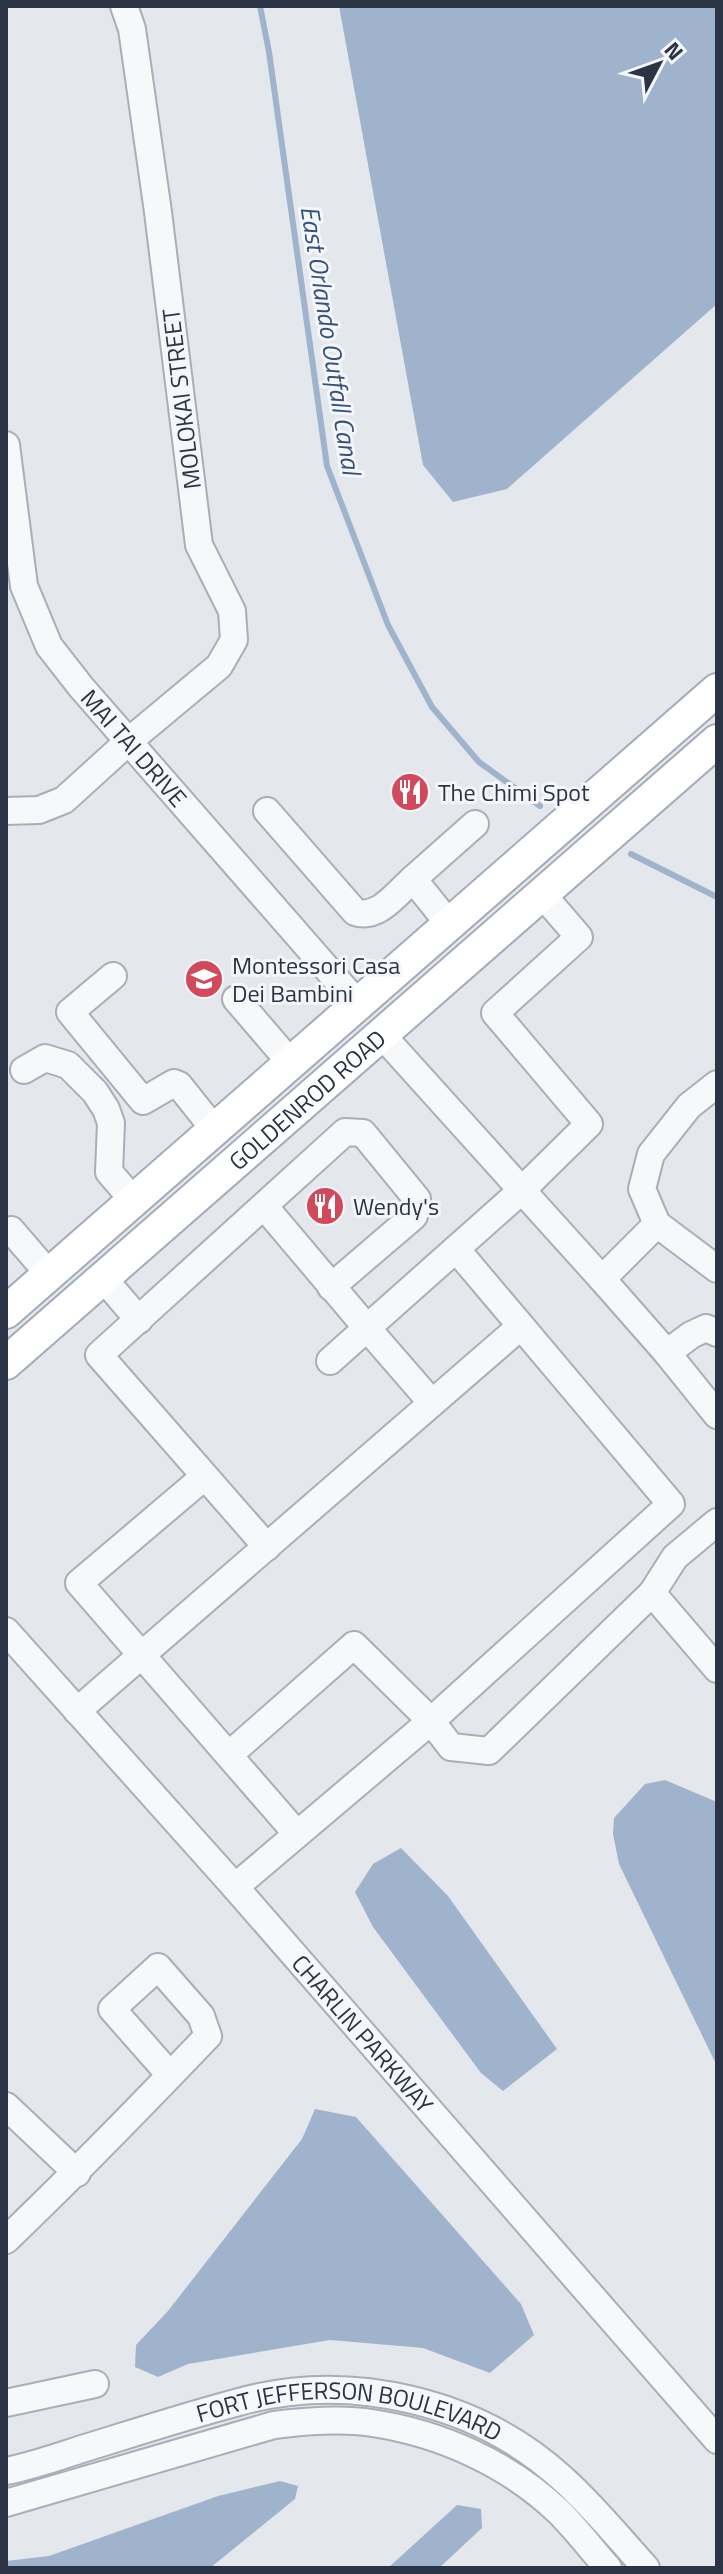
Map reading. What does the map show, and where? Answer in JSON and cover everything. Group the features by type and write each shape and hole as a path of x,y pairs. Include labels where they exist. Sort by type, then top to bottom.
{"main road":[{"name":"GOLDENROD ROAD","path":"6,1312 717,690"},
{"name":"GOLDENROD ROAD","path":"6,1363 542,894 710,757"},
{"path":"381,1034 380,1028 388,1009 408,978 485,908 491,901 491,890"},
{"path":"239,1159 245,1133 344,1048 361,1016 357,1003"}],"street":[{"name":"MOLOKAI STREET","path":"6,811 39,810 64,800 219,666 234,640 232,611 199,545 156,197 132,29 124,6"},
{"name":"MAI TAI DRIVE","path":"6,445 24,586 49,646 81,687 357,1003"},
{"path":"267,811 355,912 366,916 378,911 475,824"},
{"path":"413,879 450,925"},
{"path":"330,1361 521,1191 589,1124 495,1013 579,937 542,894"},
{"path":"113,976 70,1012 143,1101 174,1083 179,1085 214,1129"},
{"path":"236,999 290,1062"},
{"path":"381,1034 602,1279 717,1415"},
{"path":"24,1070 45,1058 68,1065 95,1092 111,1123 109,1172 133,1200"},
{"path":"717,1084 689,1106 651,1154 642,1189 657,1224 717,1269"},
{"path":"267,1547 99,1355 345,1132 363,1133 417,1199 414,1216 331,1287"},
{"path":"266,1204 331,1287 432,1403"},
{"path":"602,1279 657,1224"},
{"path":"6,1234 11,1230 49,1274"},
{"path":"235,1887 431,1721 671,1504 456,1249"},
{"path":"103,1278 139,1320"},
{"path":"77,1711 521,1326"},
{"path":"667,1353 706,1328 717,1333"},
{"path":"204,1477 79,1583 297,1834"},
{"path":"230,1754 354,1645 431,1721 451,1747 489,1751 652,1593 675,1557 717,1522"},
{"path":"652,1593 717,1669"},
{"name":"CHARLIN PARKWAY","path":"6,1631 713,2430"},
{"path":"6,2240 77,2173 170,2075"},
{"path":"6,2106 77,2173"},
{"path":"6,2403 95,2384"},
{"name":"FORT JEFFERSON BOULEVARD","path":"6,2471 242,2401 286,2393 359,2391 448,2411 483,2424 522,2447 562,2478 646,2568"},
{"name":"FORT JEFFERSON BOULEVARD","path":"6,2503 274,2425 311,2421 370,2422 418,2432 464,2449 511,2475 558,2512 608,2568"}],"water":[{"path":"339,6 717,6 717,304 507,489 453,502 423,465"},
{"path":"665,1780 717,1802 717,2066 619,1864 613,1834 614,1818 645,1784"},
{"path":"401,1848 448,1896 557,2049 503,2091 481,2073 373,1927 355,1892 373,1864"},
{"path":"315,2109 356,2117 521,2304 534,2335 490,2373 423,2348 330,2340 188,2364 158,2377 135,2367 136,2345 168,2311 302,2139"},
{"path":"280,2481 298,2486 295,2499 210,2568 6,2568 6,2561 49,2556 218,2496"},
{"path":"457,2505 481,2509 482,2528 439,2568 388,2568"}],"waterway":[{"name":"East Orlando Outfall Canal","path":"260,6 327,466 388,625 432,707 479,762 540,806"},
{"name":"East Orlando Outfall Canal","path":"631,854 717,897"}],"place":[{"name":"The Chimi Spot","path":"410,792"},
{"name":"Montessori Casa Dei Bambini","path":"204,979"},
{"name":"Wendy's","path":"325,1206"}]}
